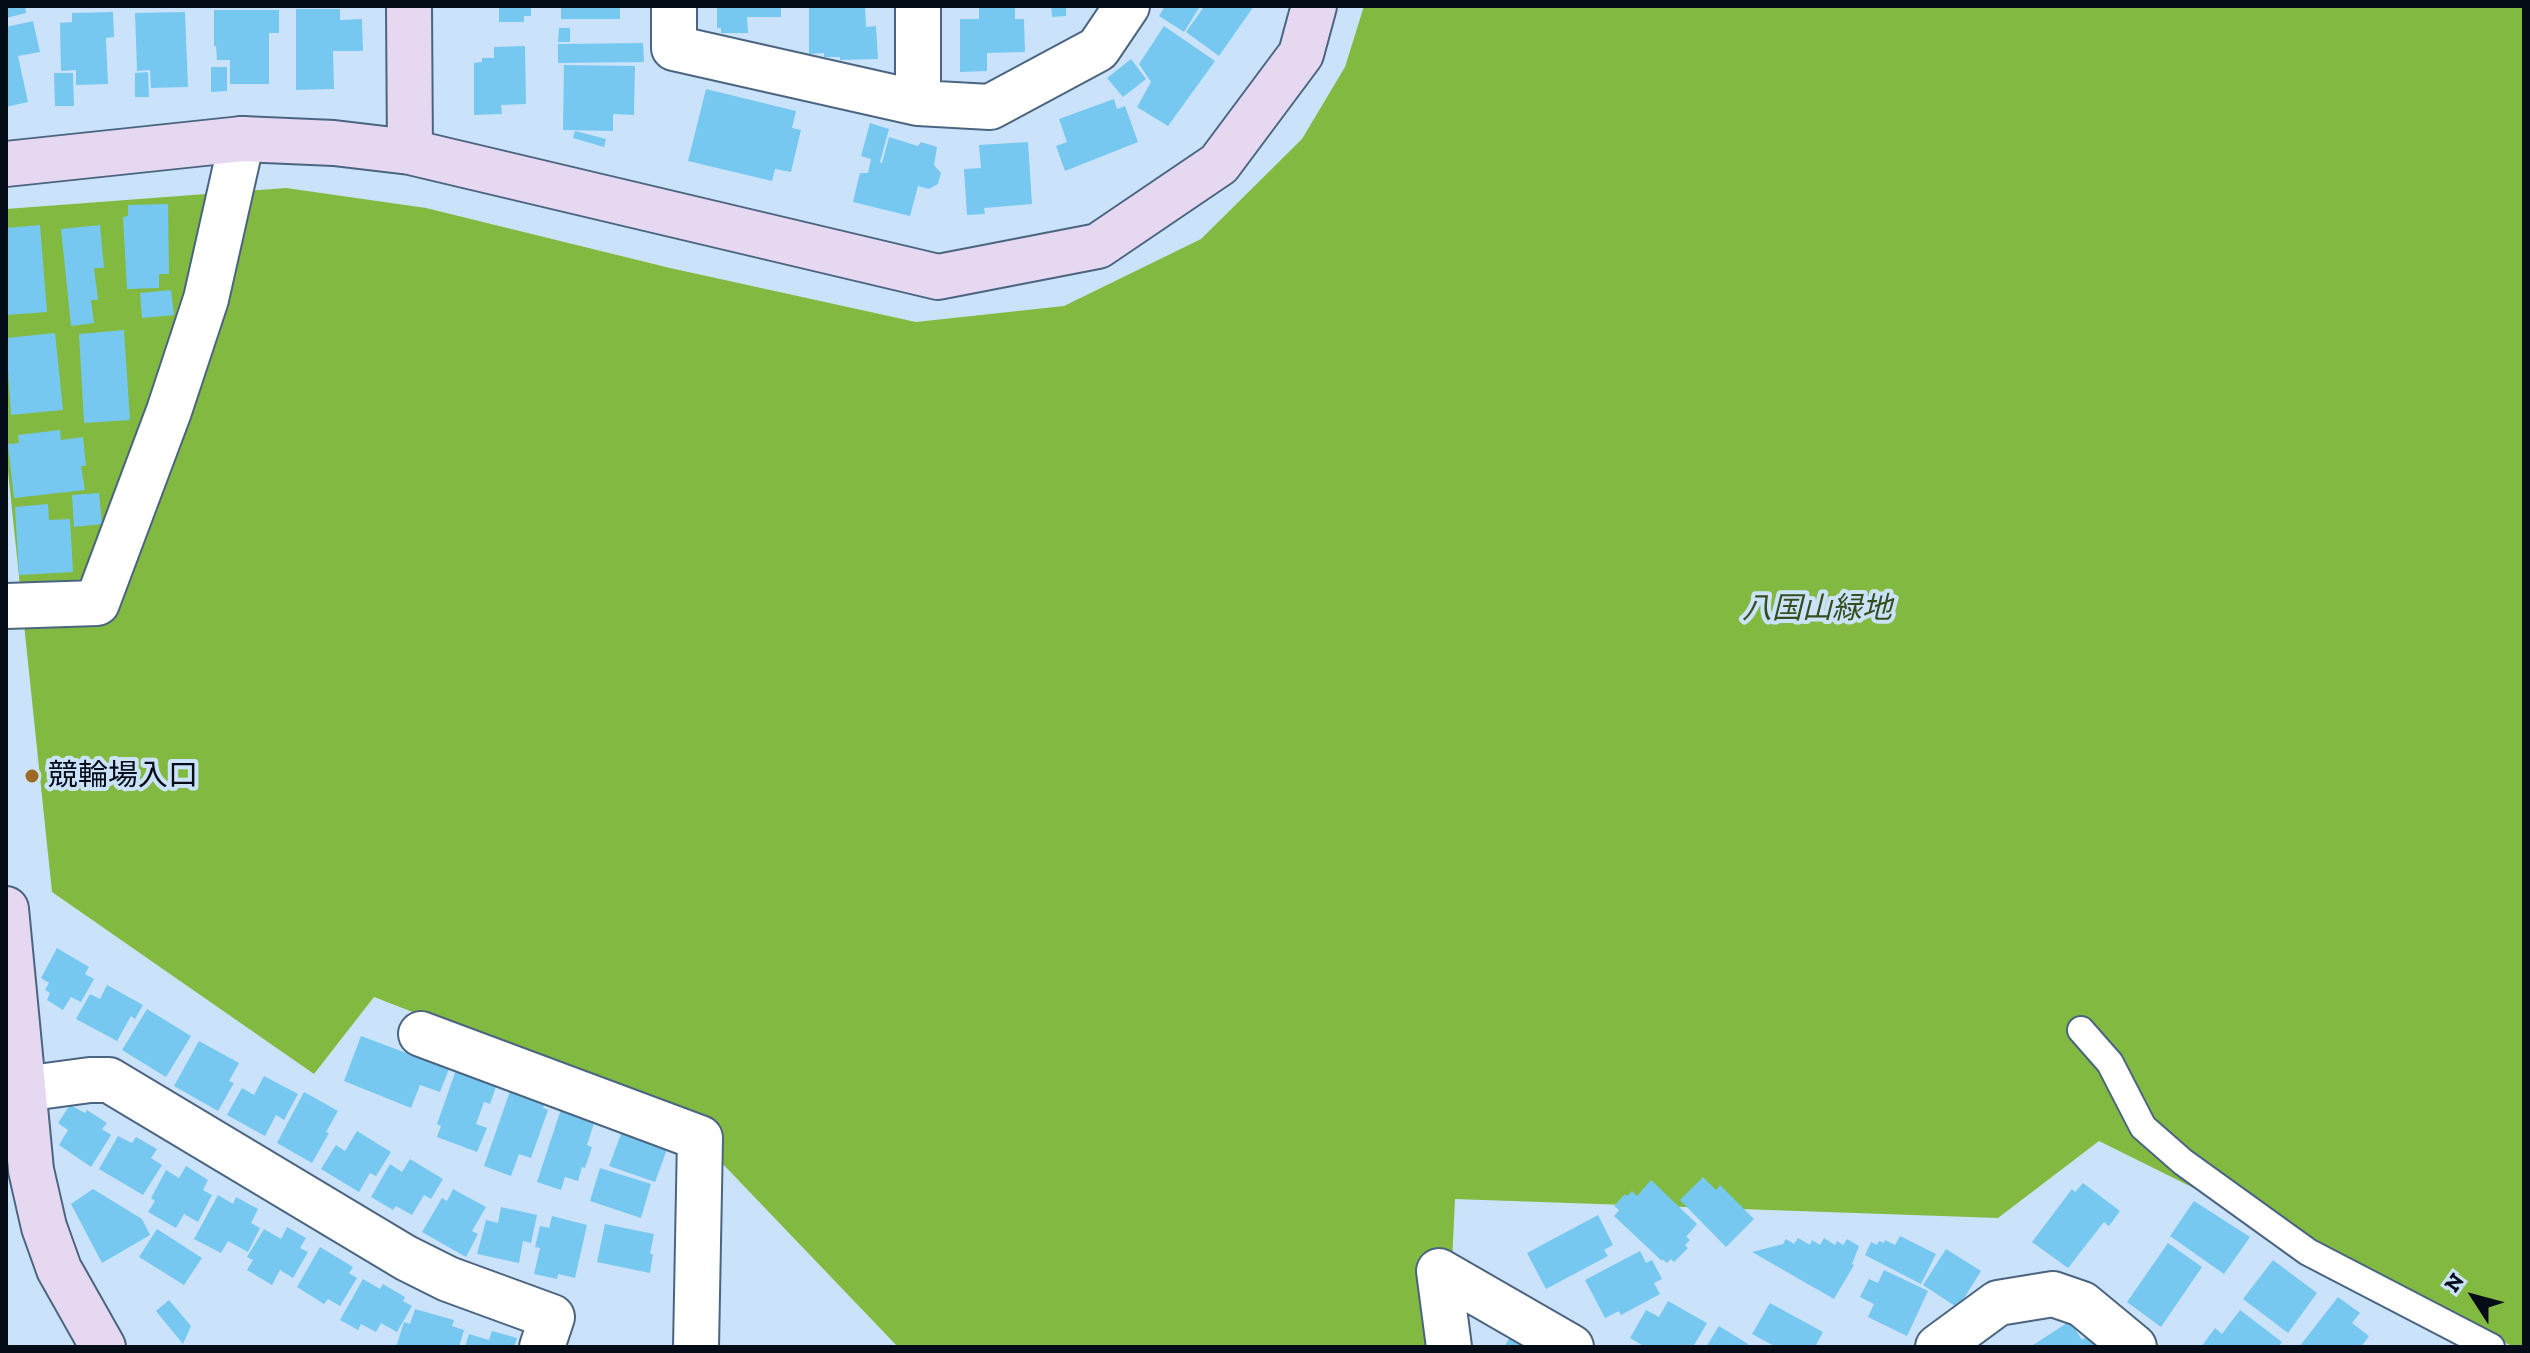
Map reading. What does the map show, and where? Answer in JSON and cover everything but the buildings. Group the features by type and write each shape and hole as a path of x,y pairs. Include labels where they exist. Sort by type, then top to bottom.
{"street":[{"path":"409,6 410,152"},
{"path":"674,6 674,48 918,103 990,107 1098,49 1127,6"},
{"path":"918,6 918,103"},
{"path":"6,164 242,139 334,143 410,152 938,277 1098,246 1219,164 1301,54 1314,6"},
{"path":"6,606 97,603 169,411 206,299 242,139"},
{"path":"6,909 31,1170 44,1227 59,1269 99,1346"},
{"path":"421,1034 700,1138 696,1347"},
{"path":"23,1089 109,1080 406,1258 448,1279 552,1317 542,1347"},
{"path":"1449,1347 1439,1271 1571,1347"},
{"path":"1938,1347 1998,1303 2053,1294 2082,1304 2134,1347"}],"lane":[{"path":"2081,1030 2110,1063 2143,1127 2183,1162 2308,1252 2491,1347"}],"green space":[{"name":"八国山緑地","path":"1364,6 2524,6 2524,1347 2514,1347 2099,1141 1998,1218 1455,1199 1448,1347 898,1347 674,1113 374,997 314,1074 52,892 6,452 6,209 286,188 426,208 670,268 916,322 1064,306 1201,239 1302,139 1345,67"}],"place":[{"name":"競輪場入口","path":"32,776"}]}
